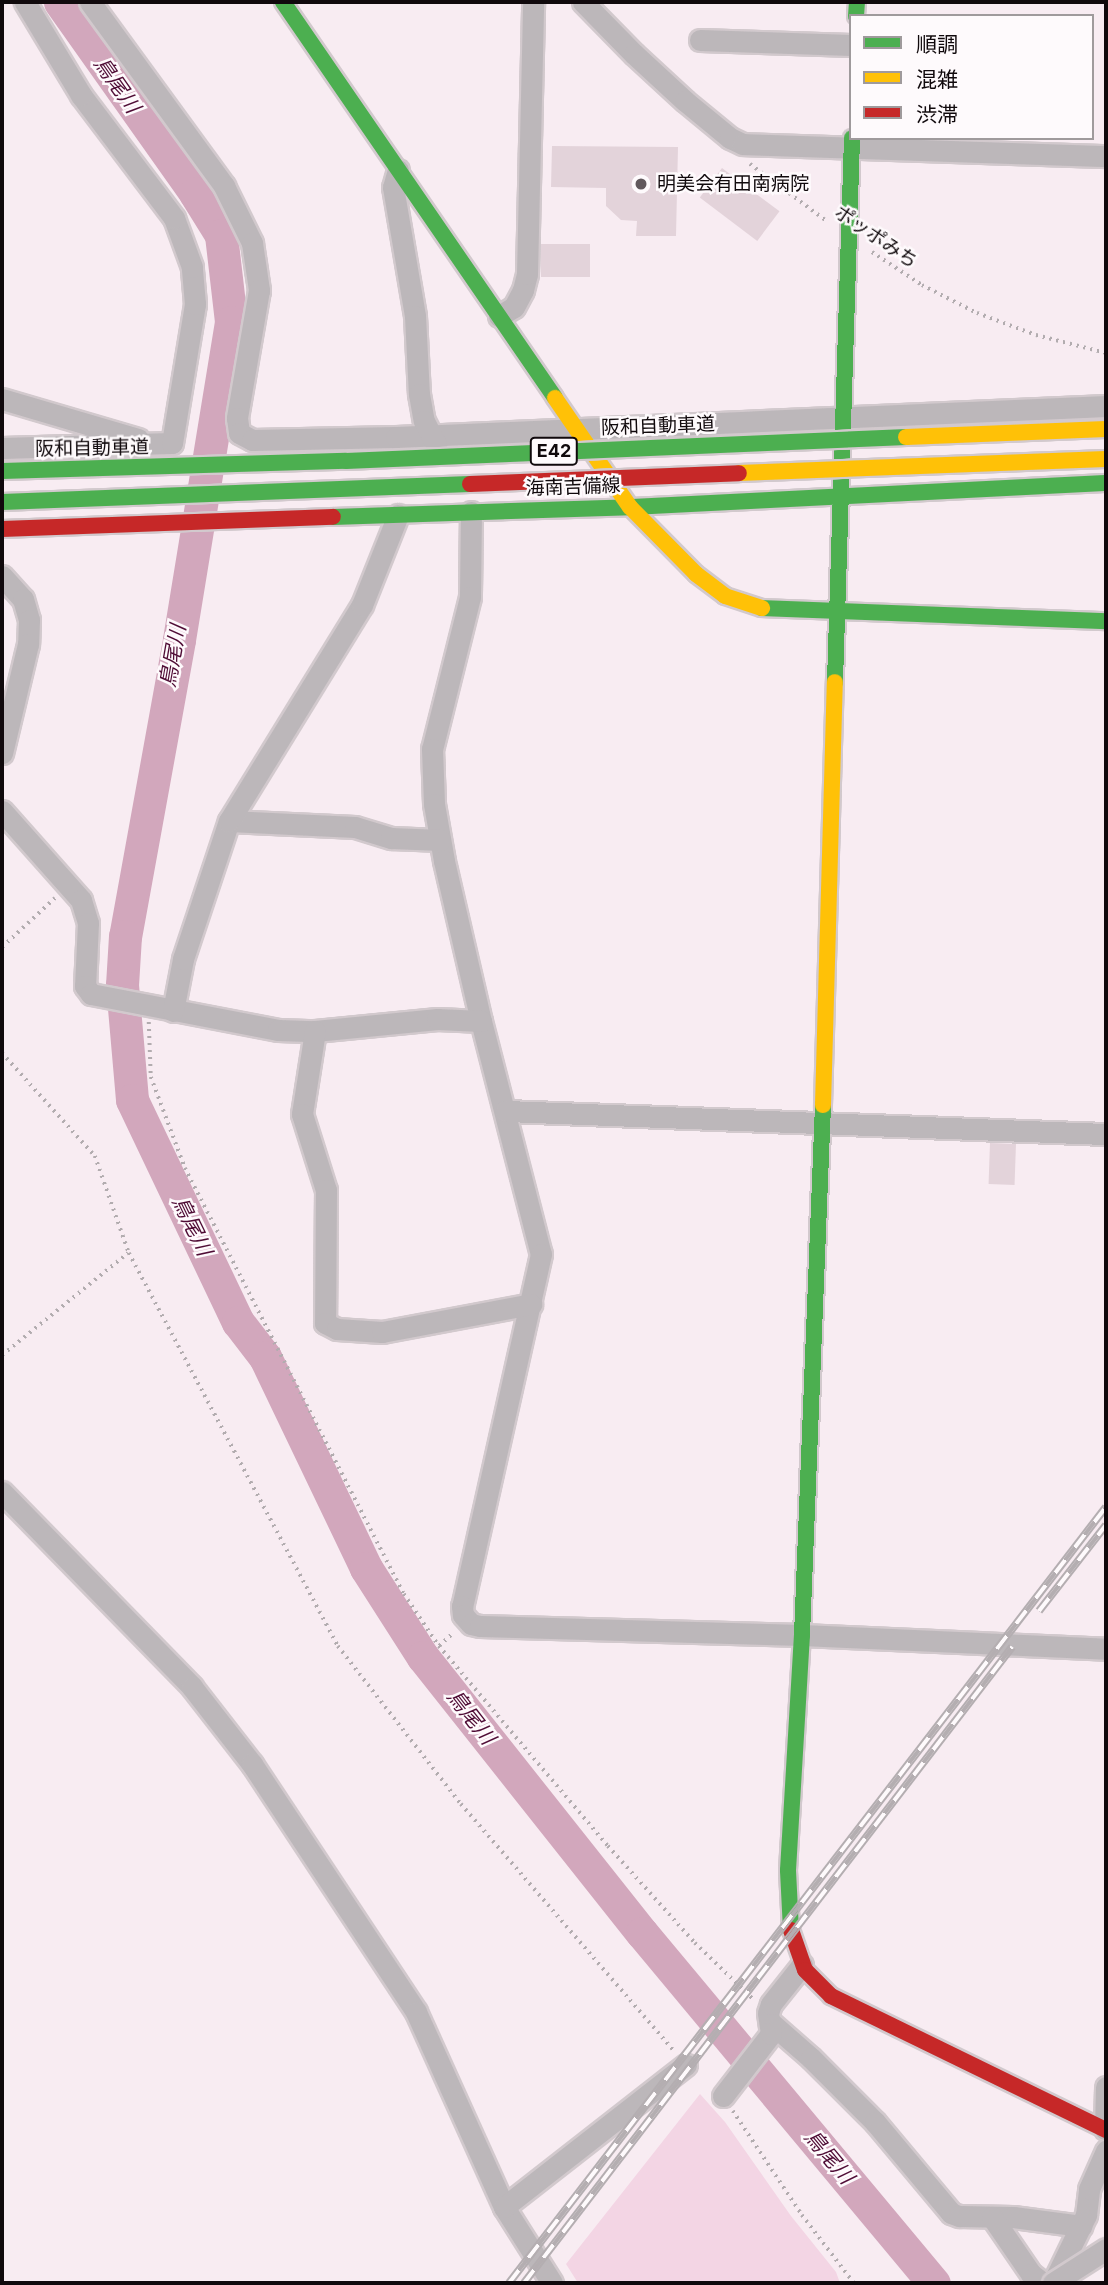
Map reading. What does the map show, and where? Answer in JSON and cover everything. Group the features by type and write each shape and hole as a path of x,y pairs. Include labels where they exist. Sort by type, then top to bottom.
{"main road":[{"path":"283,2 630,506 1106,483"},
{"path":"852,144 822,1124 802,1635 788,1892 793,1942 802,1965 814,1982 847,2005 1105,2129"},
{"name":"阪和自動車道","path":"2,471 346,461 1106,429"},
{"name":"E42","path":"2,502 1106,459"},
{"name":"海南吉備線","path":"2,528 630,506 696,574 724,596 754,608 1106,621"}],"street":[{"path":"2,448 172,443 176,436 195,304 187,247 174,218 82,95 25,2"},
{"path":"90,2 224,186 252,243 259,290 237,418 239,433 252,440 1106,406"},
{"path":"499,316 514,307 523,290 527,274 533,2"},
{"path":"583,2 643,63 730,138 753,146 852,144 1106,156"},
{"path":"700,40 849,45"},
{"path":"398,170 393,187 415,316 419,394 429,435 437,449 438,513"},
{"path":"2,399 142,440 147,445"},
{"path":"471,512 470,597 432,749 435,804 440,841 481,1021 541,1254 462,1606 466,1620 480,1626 802,1635 1106,1649"},
{"path":"173,1011 183,958 229,821 362,605 398,514"},
{"path":"2,576 23,599 29,620 28,644 2,753"},
{"path":"2,811 70,884 86,911 86,991 147,1006 278,1030 315,1031 437,1019 481,1021"},
{"path":"229,821 355,827 391,838 440,841"},
{"path":"315,1031 302,1114 326,1190 325,1323 337,1329 382,1332 531,1304"},
{"path":"506,1111 1106,1134"},
{"path":"2,1492 192,1686 252,1764 416,2012 504,2207 552,2283"},
{"path":"723,2096 771,2034 771,2004 802,1965"},
{"path":"770,2018 874,2122 951,2213 959,2216 1081,2226"},
{"path":"504,2207 685,2065"},
{"path":"1105,2129 1106,2087"},
{"path":"1053,2283 1081,2226 1087,2210 1089,2189 1106,2151"},
{"path":"992,2217 1031,2274 1043,2283"},
{"path":"1053,2283 1106,2249"}],"path":[{"name":"ポッポみち","path":"750,163 848,237 922,285 977,313 1036,335 1106,353"},
{"path":"2,947 70,884"},
{"path":"147,1006 151,1077 185,1168 404,1594 439,1646 608,1846 695,1943 770,2018"},
{"path":"2,1054 95,1156 129,1253 338,1646 461,1804 685,2065"},
{"path":"2,1355 129,1253"},
{"path":"723,2096 802,2215 854,2283"}],"shaded area":[{"path":"700,2094 725,2122 791,2216 836,2272 840,2283 578,2283 566,2264"}],"building":[{"path":"552,146 678,147 676,236 636,236 637,221 621,220 606,206 606,188 551,187"},
{"path":"722,168 780,211 757,241 700,198"},
{"path":"541,244 590,244 590,277 541,277"},
{"path":"990,1143 1016,1144 1015,1185 989,1184"}],"waterway":[{"name":"鳥尾川","path":"60,2 195,193 221,235 231,322 179,640 125,936 122,985 132,1100 238,1322 265,1357 366,1568 423,1657 642,1933 934,2283"}],"railway":[{"path":"509,2283 1106,1507"},
{"path":"1039,1611 1106,1525"},
{"path":"524,2283 1012,1647"}],"traffic: fast":[{"path":"283,2 555,398"},
{"path":"856,14 857,2"},
{"path":"835,682 852,140"},
{"path":"2,471 346,461 906,437"},
{"path":"333,517 630,507 1106,483"},
{"path":"2,502 470,484"},
{"path":"762,608 1106,621"},
{"path":"791,1930 788,1870 802,1635 823,1105"}],"traffic: slow":[{"path":"555,398 630,507 696,574 725,596 762,608"},
{"path":"906,437 1106,429"},
{"path":"739,473 1106,459"},
{"path":"823,1105 835,682"}],"traffic: jam":[{"path":"470,484 739,473"},
{"path":"2,529 333,517"},
{"path":"791,1930 805,1970 831,1996 1106,2130"}],"place":[{"name":"明美会有田南病院","path":"641,184"}]}
